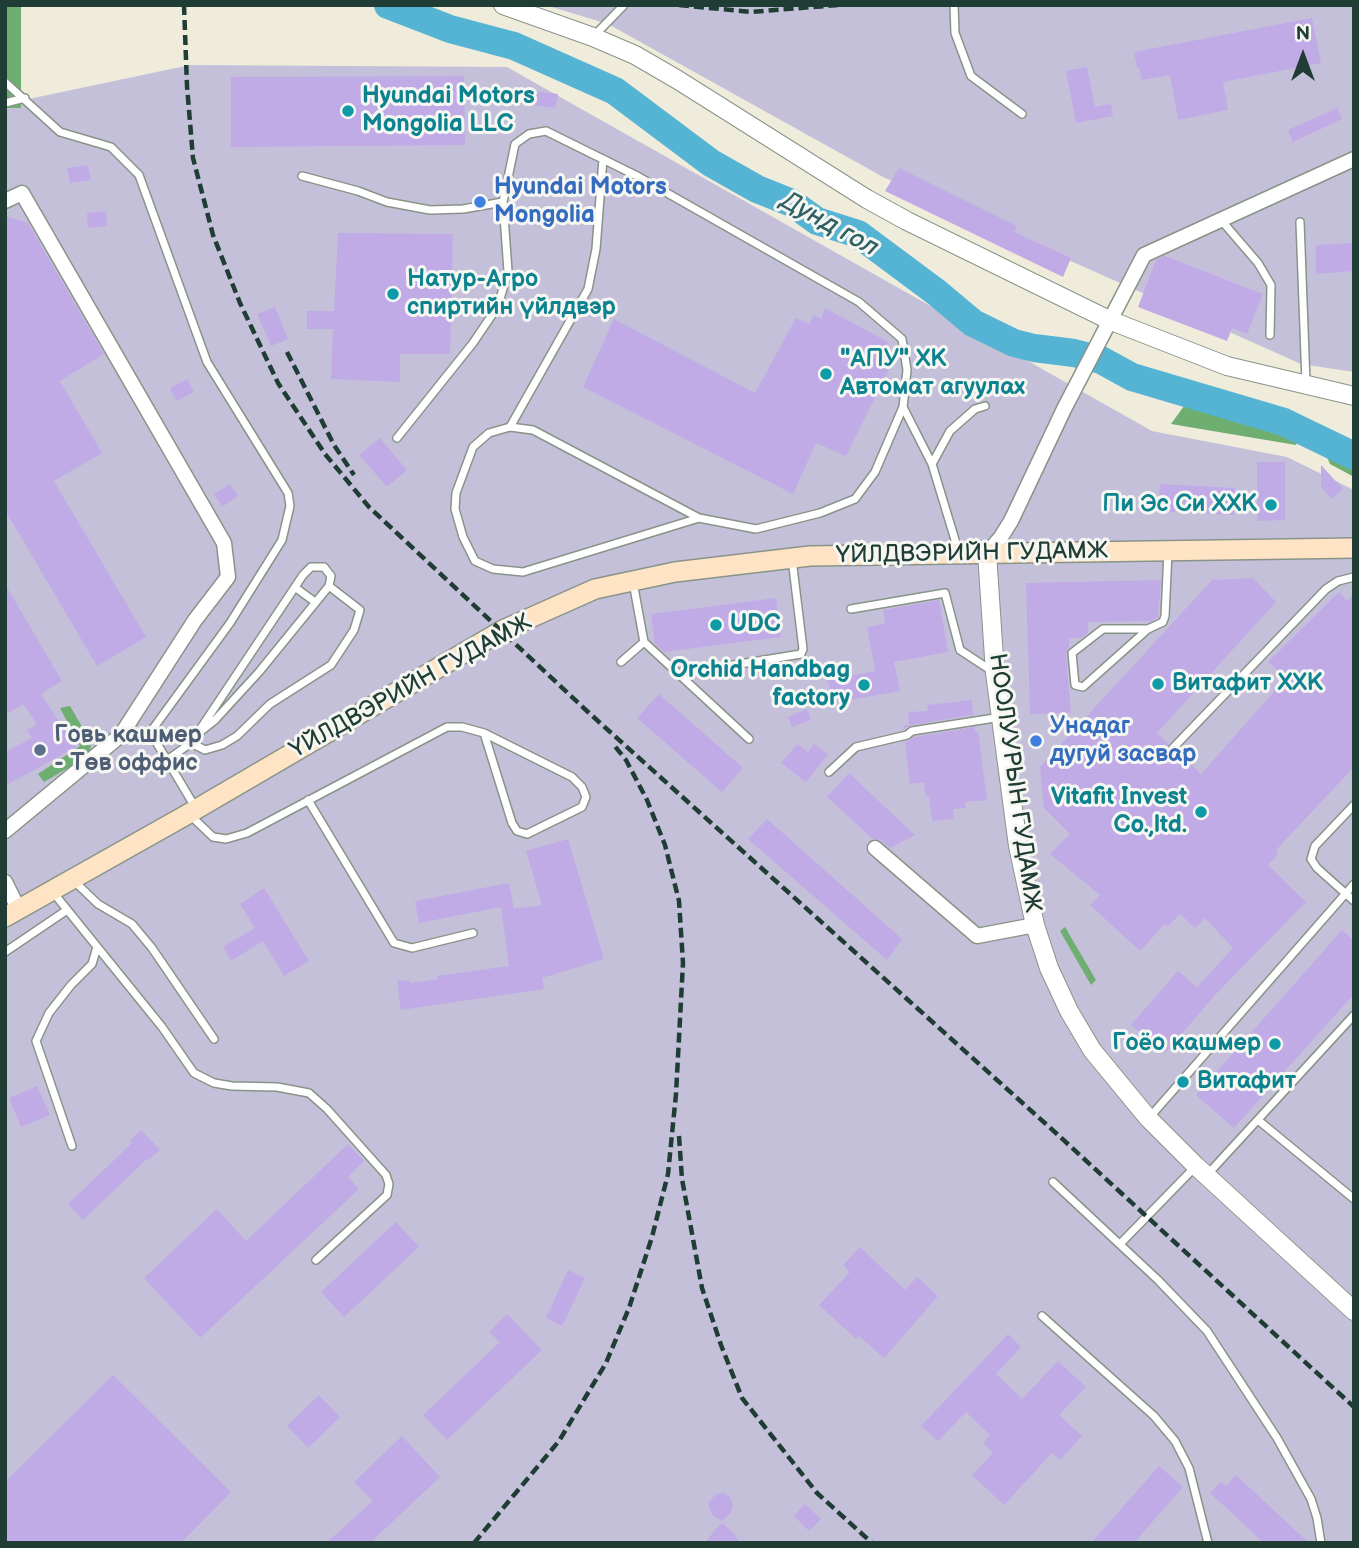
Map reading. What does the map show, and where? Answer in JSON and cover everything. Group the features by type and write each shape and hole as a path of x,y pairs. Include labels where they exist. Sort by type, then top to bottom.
{"main road":[{"name":"YЙЛДВЭРИЙН ГУДАМЖ","path":"12,912 72,880 503,630 595,589 675,572 810,556 1354,548"}],"street":[{"path":"503,5 593,37 657,67 897,216 1107,325 1227,366 1354,396"},
{"path":"987,553 1011,521 1064,409 1144,255 1354,159"},
{"path":"5,201 22,193 224,543 228,577 195,620 121,735 5,831"},
{"name":"НООЛУУРЫН ГУДАМЖ","path":"987,553 995,673 1018,846 1035,925 1049,968 1069,1011 1092,1050 1148,1118 1354,1311"},
{"path":"875,848 978,936 1035,925"},
{"path":"5,882 12,912"}],"lane":[{"path":"593,37 624,5"},
{"path":"954,5 955,33 971,76 1023,114"},
{"path":"5,82 60,132 111,147 139,175 207,362 288,494 290,506 282,540 230,623 152,730 153,737 192,811 213,837 226,839 247,833 447,727 462,727 484,733 572,777 582,787 586,797 582,807 527,834 517,831 512,823 484,733"},
{"path":"5,103 25,98"},
{"path":"397,438 473,343 498,306 508,271 503,202 515,144 529,134 546,131 639,177 859,302 902,339 907,370 903,407 875,472 855,499 820,513 756,529 699,518 534,430 510,427 489,433 473,447 456,493 455,509 463,537 475,561 493,569 523,572 699,518"},
{"path":"510,427 588,289 596,249 603,159"},
{"path":"302,176 387,202 430,210 463,209 503,202"},
{"path":"1221,220 1258,263 1271,285 1270,335"},
{"path":"1300,222 1307,386"},
{"path":"933,464 950,431 975,409 985,406"},
{"path":"903,407 933,464 959,554"},
{"path":"1148,629 1103,629 1072,653 1075,685 1083,687 1148,629 1163,622 1168,552"},
{"path":"715,668 801,654 803,649 792,558"},
{"path":"167,760 194,739 215,720 259,672 329,586 331,576 324,567 311,567 194,739"},
{"path":"1173,748 1326,589 1338,581 1354,577"},
{"path":"633,581 644,642 749,739"},
{"path":"194,739 205,750 222,745 237,736 270,704 331,664 354,630 360,610 329,586"},
{"path":"296,588 315,603"},
{"path":"851,609 944,593 960,650 995,673"},
{"path":"621,662 644,642"},
{"path":"830,772 856,747 907,735 912,731 1002,717"},
{"path":"308,800 394,943 412,948 473,933"},
{"path":"1354,805 1315,846 1311,859 1317,868 1354,901"},
{"path":"72,880 98,904 132,924 152,948 214,1039"},
{"path":"1148,1118 1354,884"},
{"path":"52,891 162,1027 194,1073 214,1083 276,1087 309,1093 327,1109 386,1175 389,1184 387,1195 316,1261"},
{"path":"5,952 67,910"},
{"path":"72,1146 36,1041 49,1013 92,964 97,947"},
{"path":"1120,1244 1258,1120 1354,1015"},
{"path":"1258,1120 1354,1199"},
{"path":"1053,1182 1208,1331 1277,1438 1311,1499 1321,1543"},
{"path":"1042,1316 1154,1416 1175,1441 1189,1468 1208,1543"}],"shaded area":[{"path":"545,5 1354,5 1354,372 1301,364 883,177 608,24"},
{"path":"190,65 507,67 1152,431 1287,457 1354,490 1354,1543 5,1543 5,104"}],"green space":[{"path":"5,5 21,5 21,108 5,108"},
{"path":"1184,406 1245,416 1300,435 1296,445 1171,424"},
{"path":"1324,450 1354,464 1354,477 1330,464"},
{"path":"70,706 91,742 90,755 44,782 38,774 80,746 60,708"},
{"path":"1065,927 1096,980 1091,985 1060,931"}],"building":[{"path":"1312,18 1321,63 1223,82 1228,110 1178,120 1170,75 1142,80 1137,68 1134,52"},
{"path":"1087,67 1095,107 1111,104 1113,116 1076,123 1066,71"},
{"name":"Hyundai Motors Mongolia LLC","path":"464,76 465,145 231,147 231,77"},
{"path":"489,90 527,90 558,94 555,108 526,104 489,104"},
{"path":"1337,108 1342,119 1293,142 1288,130"},
{"path":"88,165 91,180 70,183 67,168"},
{"path":"899,168 1017,226 1014,232 1071,258 1063,277 885,191"},
{"path":"106,211 107,226 88,228 87,213"},
{"path":"5,216 28,223 104,354 60,381 102,453 54,481 146,637 97,666 5,510"},
{"name":"Натур-Агро спиртийн үйлдвэр","path":"338,233 453,234 450,354 400,354 400,382 331,379 333,329 307,329 307,311 334,311"},
{"path":"1354,243 1354,271 1316,274 1316,245"},
{"path":"1165,256 1263,294 1247,334 1232,328 1227,341 1138,307 1156,260"},
{"path":"275,307 288,339 271,346 257,314"},
{"path":"825,308 888,342 885,348 895,357 846,456 816,443 793,494 583,387 614,319 755,393 796,318 809,324 814,315 821,319"},
{"path":"187,379 194,392 177,401 170,388"},
{"path":"380,438 407,470 387,487 359,455"},
{"path":"1257,462 1285,462 1285,520 1257,521"},
{"path":"1321,465 1343,489 1332,499 1321,487"},
{"path":"230,484 238,496 222,507 214,494"},
{"path":"1160,484 1235,488 1234,515 1158,511"},
{"path":"1253,578 1276,602 1157,733 1169,744 1169,753 1178,752 1201,774 1286,678 1268,662 1339,592 1347,601 1354,595 1354,767 1276,850 1278,854 1268,865 1306,902 1216,994 1165,1053 1131,1025 1178,971 1197,987 1233,948 1205,918 1195,928 1180,914 1168,926 1165,924 1140,951 1090,905 1100,895 1050,854 1070,834 1044,808 1040,767 1212,580"},
{"path":"1161,580 1158,618 1151,621 1088,622 1088,633 1081,638 1069,638 1066,654 1071,713 1030,714 1026,583"},
{"path":"5,584 62,681 41,694 76,747 5,786 5,752 32,738 27,730 37,724 23,704 5,715"},
{"name":"UDC","path":"776,598 781,637 664,652 655,644 651,614"},
{"path":"939,600 948,652 894,662 900,691 833,703 828,680 875,671 867,627 885,624 883,610"},
{"path":"659,694 743,768 722,792 637,718"},
{"path":"972,700 973,715 911,725 904,729 903,725 909,725 908,712 928,711 927,705"},
{"path":"807,709 811,720 792,727 788,717"},
{"path":"975,727 975,732 978,731 987,800 965,802 966,808 953,809 954,819 932,821 924,782 910,784 905,742 915,737"},
{"path":"797,744 808,752 814,744 828,754 806,782 781,763"},
{"path":"849,773 915,835 890,848 881,840 873,839 827,797"},
{"path":"767,819 902,939 887,960 748,839"},
{"path":"568,839 604,959 542,978 544,989 401,1010 397,981 409,980 410,983 438,979 437,976 509,966 501,907 419,923 415,901 509,883 514,909 542,905 526,851"},
{"path":"264,888 309,961 284,976 263,941 231,961 223,947 255,928 240,904"},
{"name":"Гоёо кашмер","path":"1342,930 1354,941 1354,994 1234,1128 1196,1095"},
{"path":"37,1086 50,1115 21,1127 9,1098"},
{"path":"141,1130 160,1150 83,1220 68,1204 132,1143 130,1141"},
{"path":"348,1144 364,1161 348,1177 359,1189 200,1338 144,1278 217,1209 246,1241"},
{"path":"396,1222 419,1247 344,1317 321,1292"},
{"path":"860,1247 905,1290 917,1277 938,1296 884,1358 859,1336 856,1339 819,1305 850,1272 843,1265"},
{"path":"568,1270 585,1278 562,1326 546,1318"},
{"path":"507,1314 542,1350 447,1440 423,1415 500,1342 489,1332"},
{"path":"1008,1334 1021,1347 996,1374 1022,1399 1058,1361 1086,1387 1059,1415 1082,1436 1060,1460 1052,1453 1004,1505 972,1475 993,1453 983,1443 990,1435 966,1412 938,1441 921,1426"},
{"path":"113,1375 231,1492 181,1543 5,1543 5,1482"},
{"path":"319,1395 340,1417 308,1448 287,1426"},
{"path":"402,1436 440,1477 370,1543 326,1543 373,1501 354,1482"},
{"path":"1159,1466 1183,1487 1134,1543 1091,1543"},
{"path":"1236,1475 1309,1543 1264,1543 1210,1493 1221,1482 1226,1486"},
{"path":"724,1493 730,1497 733,1505 731,1513 722,1521 712,1515 708,1503 716,1494"},
{"path":"805,1504 821,1519 809,1531 794,1516"},
{"path":"722,1523 733,1532 740,1543 705,1543"}],"waterway":[{"name":"Дунд гол","path":"388,5 450,29 514,46 615,91 711,163 757,189 792,203 817,221 858,234 973,323 1014,343 1101,360 1132,377 1284,422 1354,456"}],"railway":[{"path":"184,5 193,158 213,235 240,303 278,383 325,454 369,507 588,712 1057,1134 1354,1407"},
{"path":"679,5 751,12 838,5"},
{"path":"287,352 334,445 354,475"},
{"path":"474,1543 559,1441 606,1363 629,1308 652,1237 668,1174 676,1094 683,963 679,901 665,845 647,800 626,760 613,744"},
{"path":"679,1136 682,1179 702,1288 742,1398 817,1493 872,1543"}],"place":[{"name":"Hyundai Motors Mongolia LLC","path":"348,111"},
{"name":"Hyundai Motors Mongolia","path":"480,202"},
{"name":"Натур-Агро спиртийн үйлдвэр","path":"393,294"},
{"name":"\"АПУ\" ХК Автомат агуулах","path":"826,374"},
{"name":"Пи Эс Си ХХК","path":"1271,505"},
{"name":"UDC","path":"716,625"},
{"name":"Витафит ХХК","path":"1158,684"},
{"name":"Orchid Handbag factory","path":"864,685"},
{"name":"Унадаг дугуй засвар","path":"1036,741"},
{"name":"Говь кашмер - Төв оффис","path":"40,750"},
{"name":"Vitafit Invest Co.,ltd.","path":"1201,812"},
{"name":"Гоёо кашмер","path":"1275,1044"},
{"name":"Витафит","path":"1183,1082"}]}
